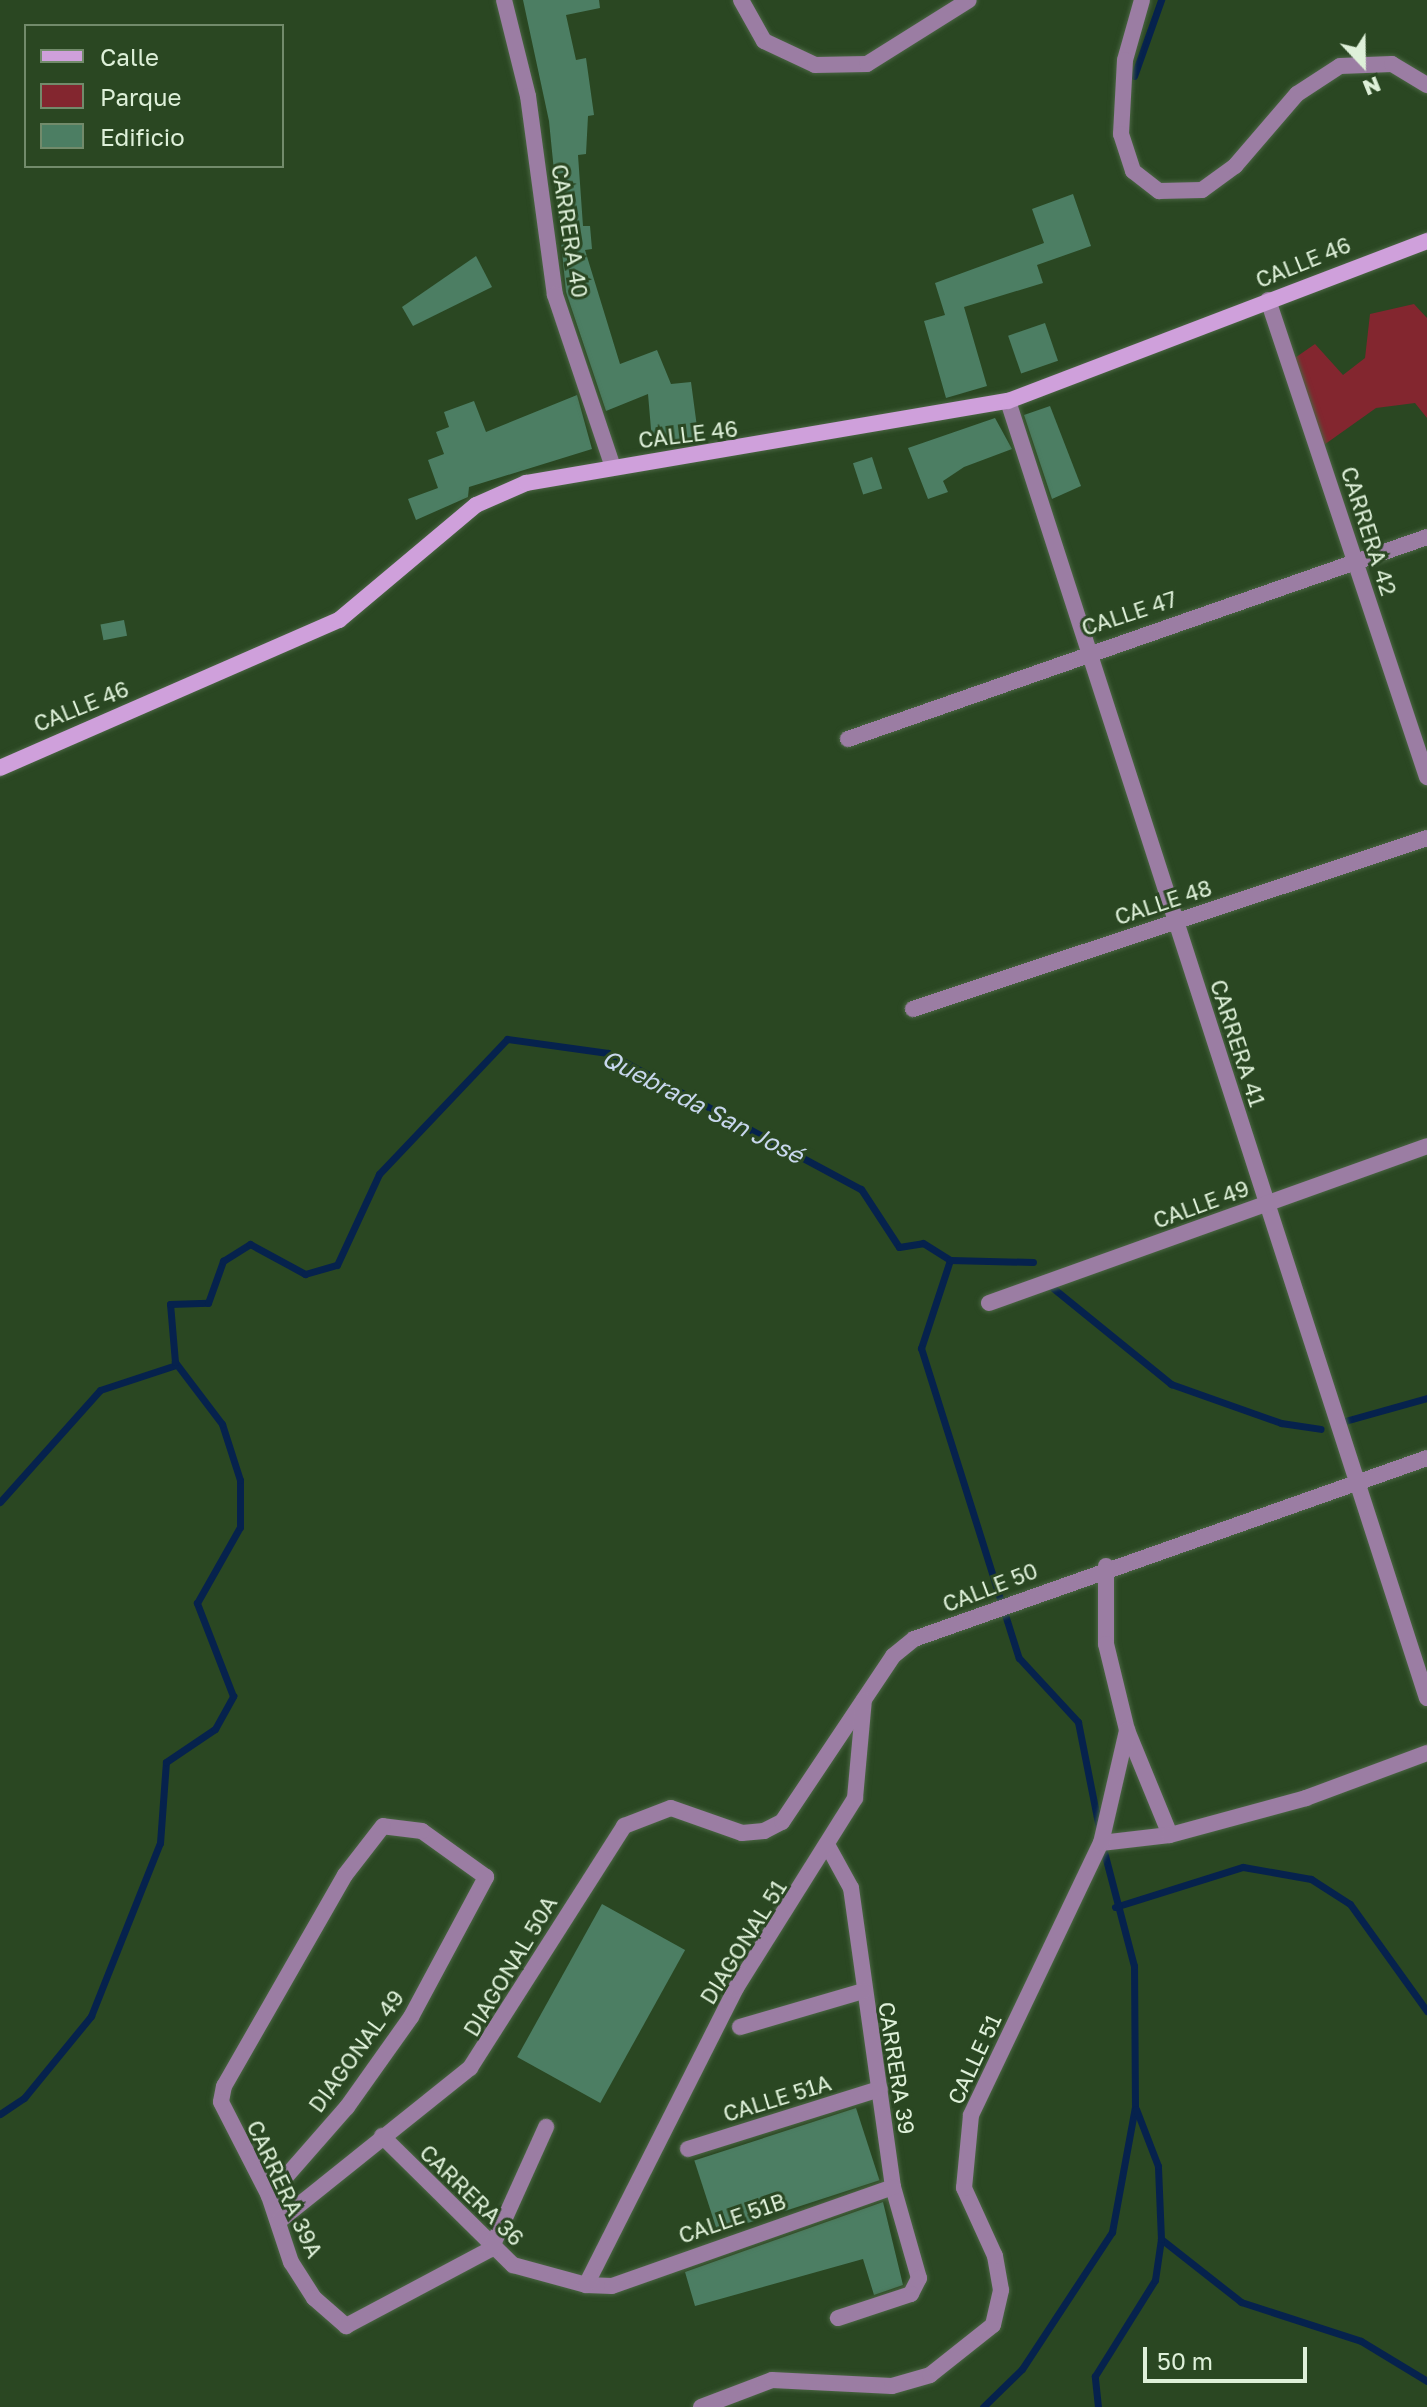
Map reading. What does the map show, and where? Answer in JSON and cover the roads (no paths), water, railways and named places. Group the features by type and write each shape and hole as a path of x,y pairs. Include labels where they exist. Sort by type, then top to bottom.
{"street":[{"name":"CARRERA 40","path":"504,0 528,96 555,295 612,464"},
{"path":"741,0 764,41 815,65 867,64 969,0"},
{"path":"1142,0 1125,60 1121,134 1133,171 1159,191 1202,190 1235,166 1297,94 1340,66 1392,64 1427,85"},
{"name":"CALLE 46","path":"0,768 339,620 476,505 526,483 612,464 689,459 1008,401 1427,241"},
{"name":"CARRERA 42","path":"1268,300 1427,777"},
{"name":"CARRERA 41","path":"1008,401 1427,1698"},
{"name":"CALLE 47","path":"848,739 1088,650 1427,537"},
{"name":"CALLE 48","path":"913,1009 1427,838"},
{"name":"CALLE 49","path":"989,1303 1427,1146"},
{"name":"CALLE 50","path":"649,1811 671,1808 742,1833 764,1831 782,1822 864,1700 914,1639 1106,1566 1427,1458"},
{"path":"1106,1566 1106,1644 1127,1730 1170,1835"},
{"name":"DIAGONAL 51","path":"586,2285 736,1988 829,1848 855,1798 864,1700"},
{"name":"CALLE 51","path":"701,2407 772,2380 892,2386 918,2379 993,2325 1001,2290 995,2256 964,2188 968,2126 1101,1843 1127,1730"},
{"path":"1101,1843 1170,1835 1306,1798 1427,1753"},
{"name":"DIAGONAL 50A","path":"279,2221 489,2046 597,1865 624,1826 649,1811"},
{"name":"CARRERA 39A","path":"486,1877 422,1831 383,1826 345,1875 221,2102 269,2196 291,2262 314,2298 346,2326 491,2249"},
{"name":"CARRERA 39","path":"829,1848 851,1888 863,1991 893,2187 919,2278 911,2294 838,2318"},
{"name":"DIAGONAL 49","path":"269,2196 347,2107 411,2017 486,1877"},
{"path":"740,2027 863,1991"},
{"name":"CALLE 51A","path":"688,2149 880,2089"},
{"path":"491,2249 546,2127"},
{"name":"CARRERA 36","path":"382,2136 491,2249 513,2265 586,2285"},
{"name":"CALLE 51B","path":"586,2285 612,2286 893,2187"}],"waterway":[{"path":"1134,76 1161,0"},
{"name":"Quebrada San José","path":"0,2114 24,2098 91,2016 160,1843 166,1762 215,1729 233,1696 197,1603 240,1527 240,1480 222,1424 175,1362 170,1304 208,1303 223,1261 250,1244 305,1274 337,1265 379,1174 507,1039 608,1053 861,1189 899,1247 923,1243 950,1260 1033,1262"},
{"path":"950,1260 921,1348 1019,1658 1078,1722 1099,1828"},
{"name":"Quebrada San José","path":"1048,1284 1171,1384 1281,1423 1321,1429"},
{"path":"0,1502 100,1390 176,1365"},
{"name":"Quebrada San José","path":"1345,1421 1427,1398"},
{"path":"983,2407 1022,2369 1112,2232 1135,2107 1134,1966 1103,1848"},
{"path":"1115,1907 1243,1867 1311,1879 1350,1904 1427,2011"},
{"path":"1098,2407 1095,2376 1155,2280 1161,2239 1158,2166 1136,2109"},
{"path":"1161,2239 1241,2302 1361,2341 1427,2381"}]}
